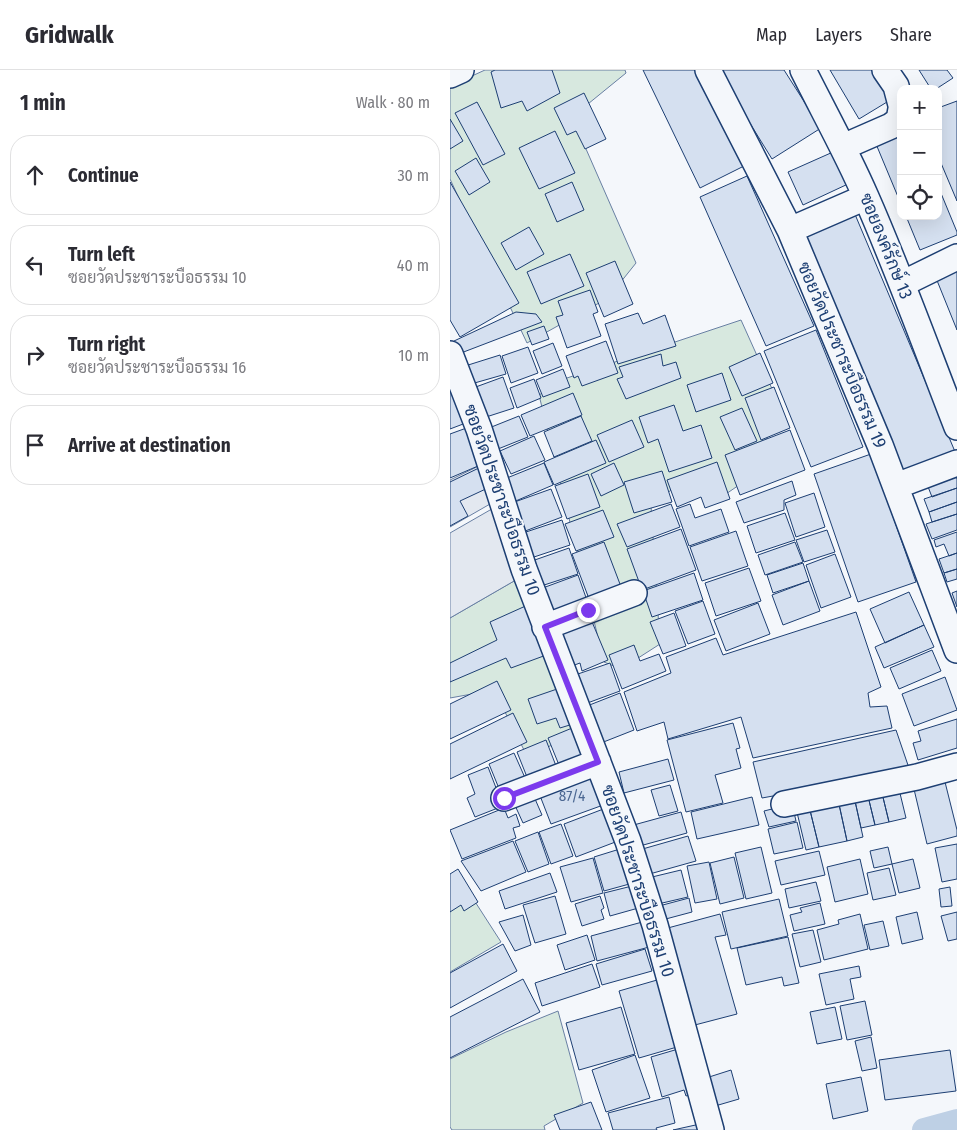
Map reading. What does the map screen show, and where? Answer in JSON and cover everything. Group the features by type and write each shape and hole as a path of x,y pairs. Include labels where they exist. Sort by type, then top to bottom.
{"street":[{"path":"450,75 461,70"},
{"name":"ซอยวัดประชาระบือธรรม 19","path":"708,70 790,230 896,486 957,650"},
{"name":"ซอยองค์รักษ์ 13","path":"803,70 843,147 866,197 957,427"},
{"path":"885,70 897,90"},
{"path":"843,147 897,121"},
{"path":"790,230 866,197"},
{"path":"902,284 957,257"},
{"name":"ซอยวัดประชาระบือธรรม 10","path":"450,354 479,429 524,569 545,627 628,841 676,1001 711,1130"},
{"path":"896,486 957,463"},
{"path":"545,627 634,593"},
{"path":"504,798 598,762"},
{"path":"784,804 917,777 957,766"}],"shaded area":[{"path":"485,70 625,70 626,73 572,117 636,263 608,298 527,343 450,179 450,86"},
{"path":"741,320 782,411 742,483 723,496 680,483 651,506 660,644 621,669 604,662 539,395 564,379"},
{"path":"485,463 497,500 450,527 450,480"},
{"path":"497,506 521,577 450,618 450,533"},
{"path":"521,577 582,732 527,756 494,690 450,698 450,618"},
{"path":"472,897 501,942 450,972 450,908"},
{"path":"558,1011 583,1103 544,1126 545,1130 452,1130 450,1127 450,1059 506,1032"}],"building":[{"path":"495,70 552,70 560,93 527,111 522,101 501,108 491,72"},
{"path":"643,70 695,70 744,166 700,188"},
{"path":"717,70 784,70 821,128 772,159"},
{"path":"830,70 874,70 892,99 859,119"},
{"path":"919,70 947,70 953,78 942,85 928,85"},
{"path":"584,93 606,139 585,149 576,131 567,135 554,108"},
{"path":"957,101 957,201 942,165 942,107"},
{"path":"477,102 505,154 483,165 455,113"},
{"path":"450,119 463,141 450,149"},
{"path":"555,131 575,173 539,189 519,148"},
{"path":"897,136 897,194 876,144"},
{"path":"833,152 848,184 803,205 788,172"},
{"path":"476,158 490,182 469,195 455,171"},
{"path":"747,176 814,326 766,346 700,197"},
{"path":"450,182 519,303 460,337 450,320"},
{"path":"572,182 584,210 557,222 545,194"},
{"path":"942,196 957,235 920,250 908,220 942,220"},
{"path":"854,212 956,454 905,475 802,233"},
{"path":"529,227 544,254 516,270 501,243"},
{"path":"570,254 584,286 541,304 527,272"},
{"path":"615,261 633,304 604,317 586,273"},
{"path":"957,270 957,330 936,278"},
{"path":"590,290 598,312 593,314 601,336 567,348 556,317 563,315 558,301"},
{"path":"516,312 536,314 542,322 461,353 454,341"},
{"path":"638,313 643,324 665,315 676,346 618,364 605,324"},
{"path":"544,326 549,339 532,345 527,332"},
{"path":"816,330 863,447 811,467 764,351"},
{"path":"606,341 618,373 582,386 578,376 574,378 566,356"},
{"path":"553,343 562,366 542,374 533,351"},
{"path":"528,347 538,373 511,383 502,356"},
{"path":"760,353 773,383 742,396 729,367"},
{"path":"661,354 663,366 676,362 681,378 626,399 617,379 623,377 619,367"},
{"path":"500,355 506,374 471,384 465,366"},
{"path":"563,369 570,387 543,397 536,380"},
{"path":"722,373 731,400 696,412 687,385"},
{"path":"503,377 514,408 483,418 473,388"},
{"path":"534,379 541,398 517,408 510,388"},
{"path":"457,386 471,421 450,429 450,389"},
{"path":"774,387 790,428 761,440 745,398"},
{"path":"573,393 582,415 530,436 521,415"},
{"path":"674,405 683,431 701,425 712,458 669,472 658,439 648,443 639,417"},
{"path":"742,408 757,441 735,450 720,417"},
{"path":"519,416 528,437 498,449 489,428"},
{"path":"581,416 592,441 554,457 544,432"},
{"path":"632,420 644,447 609,462 597,435"},
{"path":"472,426 485,463 450,478 450,434"},
{"path":"790,430 805,470 740,495 725,455"},
{"path":"534,436 545,460 511,474 500,451"},
{"path":"596,440 606,463 554,485 544,462"},
{"path":"871,454 916,582 858,602 814,474"},
{"path":"717,462 730,499 705,508 701,497 677,507 667,480"},
{"path":"544,463 553,485 511,503 502,480"},
{"path":"614,463 624,485 601,496 591,474"},
{"path":"483,466 490,487 460,501 468,516 450,526 450,482"},
{"path":"953,469 957,479 957,488 932,497 925,479"},
{"path":"662,471 672,502 634,513 624,482"},
{"path":"588,474 600,507 567,519 555,486"},
{"path":"792,481 796,495 784,500 784,510 744,523 736,502"},
{"path":"957,488 957,502 929,512 924,499"},
{"path":"551,489 562,517 520,533 509,504"},
{"path":"814,493 825,527 796,537 785,503"},
{"path":"957,502 957,514 932,522 929,512"},
{"path":"671,504 680,527 627,547 617,524"},
{"path":"690,504 695,518 721,509 729,532 689,546 676,509"},
{"path":"603,510 614,537 576,551 565,524"},
{"path":"785,513 795,540 756,553 747,526"},
{"path":"957,514 957,530 932,539 926,524"},
{"path":"562,520 570,545 531,558 523,533"},
{"path":"681,529 696,570 642,590 627,549"},
{"path":"827,530 835,552 804,562 796,540"},
{"path":"736,531 748,566 702,581 690,547"},
{"path":"957,532 957,553 949,556 944,544 936,547 934,540"},
{"path":"604,542 623,592 591,604 572,554"},
{"path":"795,542 803,562 765,575 758,555"},
{"path":"569,548 578,574 538,587 529,562"},
{"path":"957,553 957,569 944,573 939,559"},
{"path":"835,554 851,597 821,608 806,565"},
{"path":"803,563 809,581 773,593 767,575"},
{"path":"749,568 761,601 716,616 705,583"},
{"path":"957,569 957,579 947,582 944,573"},
{"path":"694,573 703,600 652,617 643,591"},
{"path":"578,575 589,606 551,620 540,589"},
{"path":"809,581 820,611 783,625 772,595"},
{"path":"957,591 957,607 952,593"},
{"path":"909,592 924,625 885,643 870,609"},
{"path":"703,601 715,634 688,644 675,611"},
{"path":"758,603 770,634 726,651 714,620"},
{"path":"530,604 549,654 511,668 506,658 450,682 450,663 497,640 490,622"},
{"path":"856,612 881,687 868,693 870,707 887,706 892,728 753,758 741,717 668,739 664,722 637,731 624,692 671,673 666,657 716,638 723,655"},
{"path":"674,613 686,646 663,654 650,622"},
{"path":"590,617 608,660 582,671 580,663 569,667 553,628"},
{"path":"924,625 934,647 884,668 875,647"},
{"path":"634,645 640,661 659,654 666,671 622,689 609,655"},
{"path":"932,650 941,671 899,689 890,668"},
{"path":"610,663 620,691 582,705 572,676"},
{"path":"945,677 957,710 914,726 902,694"},
{"path":"497,681 511,710 450,739 450,704"},
{"path":"560,688 573,724 560,728 556,718 537,724 528,699"},
{"path":"620,693 634,730 601,743 587,706"},
{"path":"513,713 527,742 450,779 450,744"},
{"path":"957,719 957,748 918,760 913,743 921,741 918,731"},
{"path":"733,723 740,748 736,749 741,768 715,775 723,803 686,812 667,740"},
{"path":"577,726 588,754 559,765 548,738"},
{"path":"896,730 910,771 762,798 753,762"},
{"path":"546,740 558,771 529,782 517,752"},
{"path":"514,753 526,780 500,791 489,764"},
{"path":"668,759 674,780 624,793 619,772"},
{"path":"488,767 503,806 475,817 467,798 475,794 468,775"},
{"path":"592,767 606,804 551,824 537,788"},
{"path":"944,778 957,836 927,844 913,785"},
{"path":"897,781 906,818 889,822 880,785"},
{"path":"670,785 678,811 659,816 651,790"},
{"path":"880,785 889,822 875,825 866,788"},
{"path":"866,788 875,825 861,828 853,792"},
{"path":"532,792 542,815 523,823 513,801"},
{"path":"853,792 863,837 847,841 837,795"},
{"path":"837,795 847,841 819,847 808,802"},
{"path":"752,797 759,825 697,839 691,812"},
{"path":"808,802 819,847 806,850 795,804"},
{"path":"792,804 796,821 769,827 764,811"},
{"path":"504,808 508,818 516,814 520,826 513,828 516,838 462,859 450,830"},
{"path":"606,808 618,841 576,857 564,824"},
{"path":"681,812 687,833 636,847 630,826"},
{"path":"797,822 803,848 774,854 768,829"},
{"path":"561,824 573,856 551,864 539,832"},
{"path":"538,832 549,864 528,872 515,841"},
{"path":"688,836 696,861 646,875 639,850"},
{"path":"513,841 526,872 481,891 461,861"},
{"path":"957,844 957,879 942,882 935,848"},
{"path":"761,847 772,893 746,899 735,853"},
{"path":"888,847 892,864 874,868 870,851"},
{"path":"623,848 633,883 604,891 594,857"},
{"path":"819,851 825,875 781,885 775,861"},
{"path":"734,857 744,898 720,904 710,863"},
{"path":"593,858 603,893 571,902 560,867"},
{"path":"860,859 868,894 835,902 827,867"},
{"path":"913,859 920,888 899,893 892,864"},
{"path":"709,862 717,899 695,903 687,866"},
{"path":"889,868 896,895 873,900 867,873"},
{"path":"458,869 478,902 464,911 461,905 450,912 450,874"},
{"path":"681,870 688,897 658,904 652,877"},
{"path":"550,873 557,892 505,909 499,891"},
{"path":"816,882 821,901 789,908 785,889"},
{"path":"636,885 642,907 610,916 604,893"},
{"path":"950,887 952,906 941,907 939,889"},
{"path":"555,896 566,934 535,943 523,905"},
{"path":"600,896 604,908 601,910 604,919 582,926 575,904"},
{"path":"689,898 692,912 662,920 659,906"},
{"path":"779,899 788,936 731,949 722,912"},
{"path":"820,903 825,924 794,931 790,915 802,912 800,908"},
{"path":"917,912 923,939 902,944 896,917"},
{"path":"957,912 957,939 948,941 941,916"},
{"path":"720,914 726,935 715,937 737,1014 691,1026 664,929"},
{"path":"860,914 868,949 824,960 817,930 839,924 838,920"},
{"path":"523,915 531,945 515,951 499,922"},
{"path":"646,921 653,946 597,961 591,936"},
{"path":"883,921 889,946 870,950 864,925"},
{"path":"813,930 821,962 800,967 792,934"},
{"path":"587,935 595,960 565,970 557,945"},
{"path":"788,937 799,983 784,986 782,977 746,985 737,948"},
{"path":"503,944 517,971 450,1008 450,973"},
{"path":"645,949 652,971 602,985 596,964"},
{"path":"592,964 600,987 542,1006 535,983"},
{"path":"859,966 861,977 850,979 854,999 826,1005 819,974"},
{"path":"664,978 684,1045 639,1058 619,991"},
{"path":"523,979 540,1012 450,1058 450,1017"},
{"path":"865,1001 872,1035 847,1040 840,1006"},
{"path":"621,1007 635,1054 579,1070 566,1023"},
{"path":"835,1007 842,1039 817,1044 810,1012"},
{"path":"871,1037 877,1068 862,1071 855,1041"},
{"path":"685,1047 697,1093 686,1096 684,1090 662,1097 651,1057"},
{"path":"950,1050 956,1091 885,1100 879,1060"},
{"path":"635,1055 650,1098 606,1112 592,1070"},
{"path":"731,1070 739,1099 715,1106 706,1078"},
{"path":"861,1077 868,1111 833,1119 826,1084"},
{"path":"669,1097 675,1123 656,1128 657,1130 613,1130 608,1113"},
{"path":"591,1102 602,1130 560,1130 554,1115"},
{"path":"700,1124 702,1130 673,1130"}],"waterway":[{"path":"924,1130 957,1121"}],"route":[{"path":"504,798 598,762 545,627 588,610"}]}
